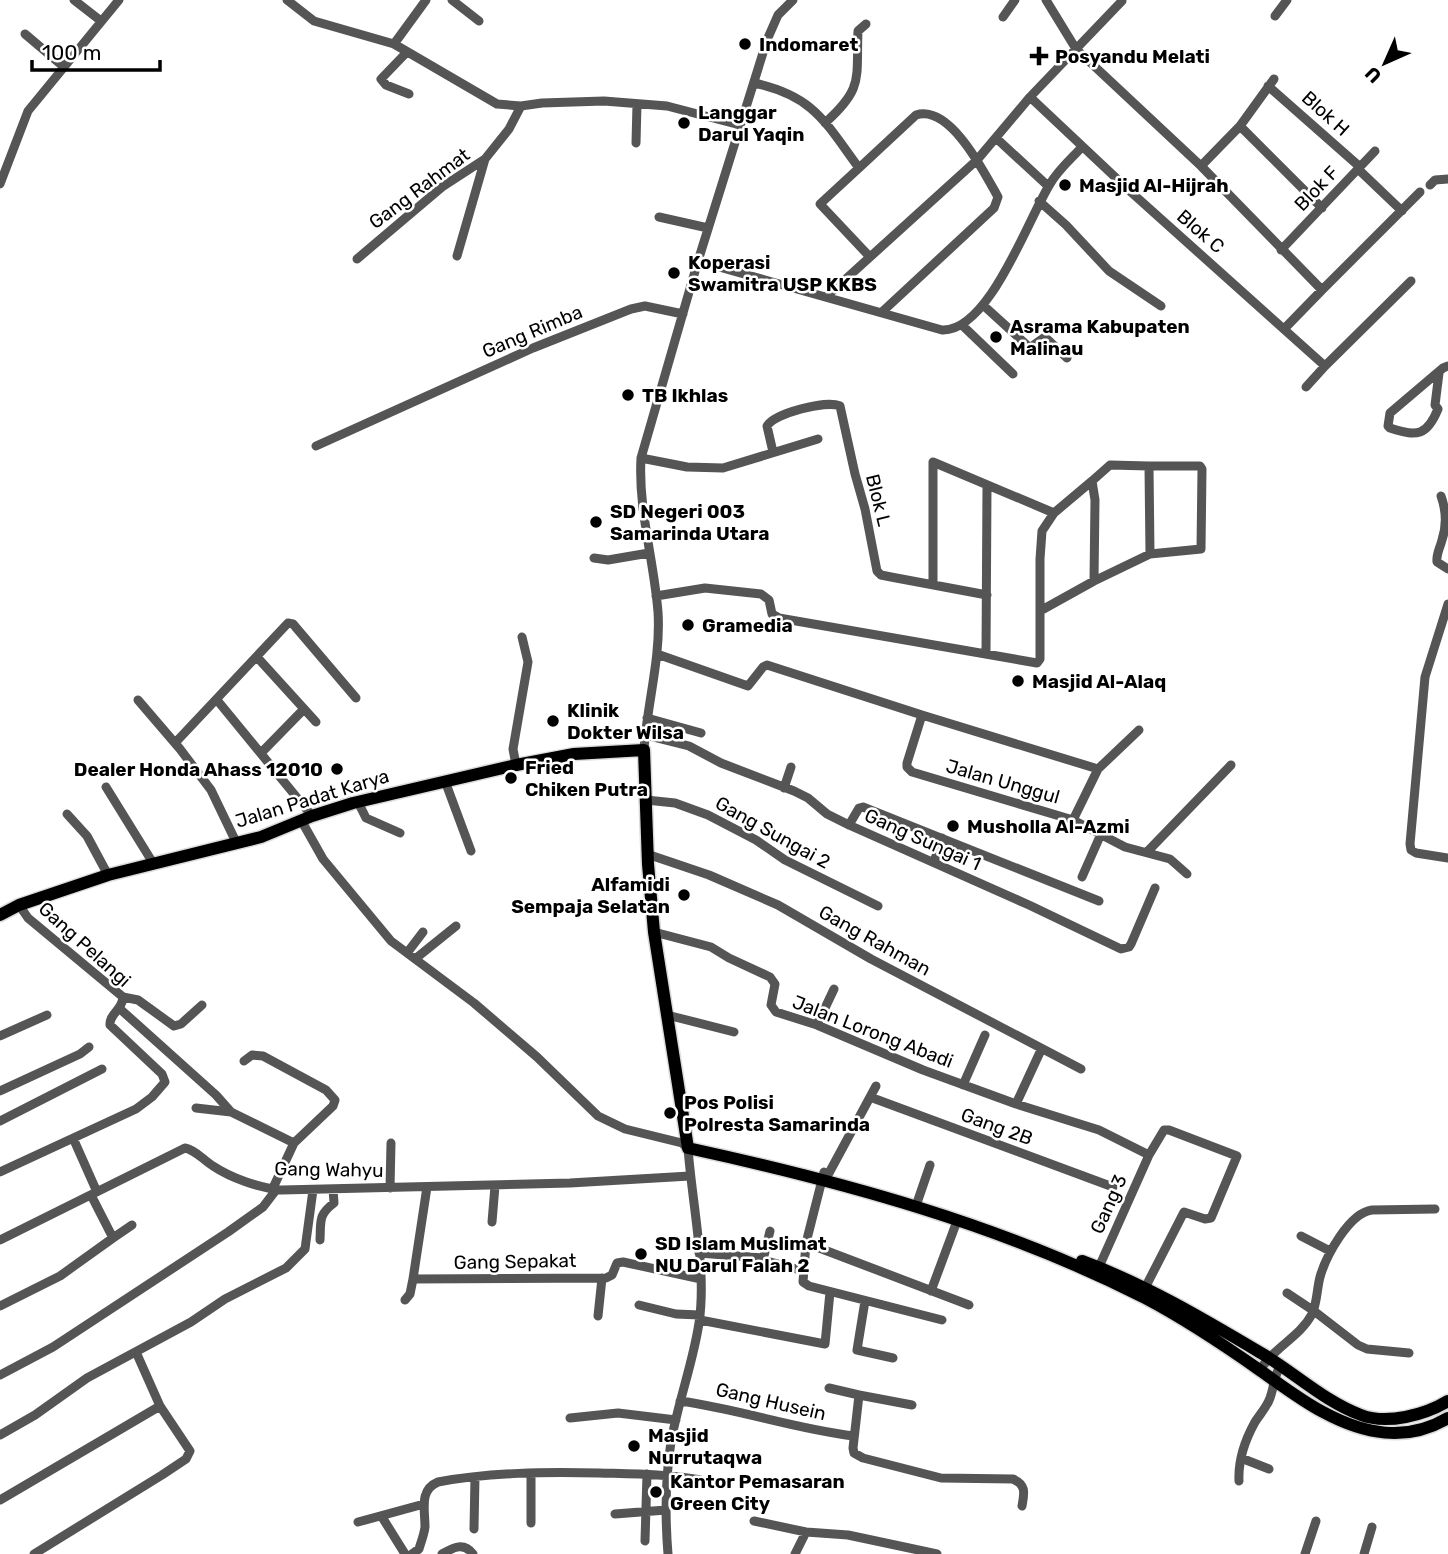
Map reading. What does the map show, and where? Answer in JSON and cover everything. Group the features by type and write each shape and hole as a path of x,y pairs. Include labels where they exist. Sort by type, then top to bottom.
{"main road":[{"name":"Jalan Padat Karya","path":"0,915 19,905 108,875 277,831 306,818 358,802 516,765 592,752 644,750"},
{"path":"644,750 654,932 686,1144 825,1175 918,1200 1099,1267 1146,1288 1268,1357 1334,1402 1364,1416 1385,1419 1404,1417 1448,1401"},
{"path":"825,1175 1036,1249 1146,1299 1213,1339 1320,1410 1352,1426 1397,1435 1421,1430 1448,1418"}],"street":[{"path":"74,0 102,21"},
{"path":"0,184 28,111 119,0"},
{"path":"287,0 314,21 394,44 488,100 504,106 579,101 637,104 676,108 740,125"},
{"path":"394,44 426,0"},
{"path":"452,0 478,21"},
{"path":"644,750 657,654 656,596 640,492 641,458 708,228 772,26 778,15 793,0"},
{"path":"1003,17 1015,0"},
{"path":"1046,0 1076,49 1201,166 1322,289"},
{"path":"1276,16 1287,0"},
{"path":"827,296 977,160 1030,97 1122,1"},
{"path":"825,123 847,102 858,80 858,32 866,24"},
{"path":"25,34 64,67"},
{"path":"407,52 381,79 386,85 409,94"},
{"name":"Blok H","path":"1240,126 1271,82 1402,211"},
{"path":"754,83 795,96 809,105 859,168"},
{"name":"Blok C","path":"1030,97 1323,364"},
{"path":"636,144 637,104"},
{"name":"Gang Rahmat","path":"357,259 442,187 485,159 509,129 521,106"},
{"path":"870,257 820,204 909,120 923,113 930,114 946,123 977,160 998,197 996,204 882,312"},
{"path":"1201,166 1240,126 1322,208"},
{"path":"996,138 1048,186"},
{"path":"698,261 942,330 956,329 963,326 983,305 1027,231 1048,186 1082,147"},
{"name":"Blok F","path":"1281,250 1375,151"},
{"path":"457,256 485,159"},
{"path":"1430,185 1435,180 1448,179"},
{"path":"1285,328 1420,192"},
{"path":"1039,201 1066,225 1109,271 1161,306"},
{"path":"659,217 708,228"},
{"path":"1306,387 1323,364 1411,281"},
{"path":"983,305 1028,346 1031,347 1045,337 1067,358"},
{"name":"Gang Rimba","path":"316,446 533,348 631,309 645,306 683,314"},
{"path":"963,326 1013,374"},
{"path":"1439,373 1435,405 1443,410 1432,424 1423,432 1415,434 1393,430 1388,426 1390,413 1443,368 1448,366"},
{"name":"Blok L","path":"773,452 767,426 770,422 816,406 840,406 876,565 881,575 933,584"},
{"path":"641,458 687,467 723,468 818,439"},
{"path":"987,595 933,584 933,461 1054,513"},
{"path":"656,596 705,588 761,594 767,597 775,617 1038,663 1042,531 1054,513 1110,466 1197,464 1202,469 1203,547 1198,551 1150,554 1040,611"},
{"path":"1149,466 1150,554"},
{"path":"1092,481 1095,500 1094,581"},
{"path":"986,654 987,486"},
{"path":"1441,496 1445,507 1446,528 1436,556 1437,562 1448,569"},
{"path":"594,558 608,560 649,553"},
{"path":"1448,604 1425,677 1410,844 1410,850 1416,853 1448,858"},
{"path":"175,743 281,629 290,623 356,698"},
{"path":"516,765 513,749 528,662 522,637"},
{"name":"Jalan Unggul","path":"657,654 748,686 763,667 767,666 1098,769 1073,820 908,770 907,763 922,715"},
{"path":"257,657 316,722"},
{"path":"138,700 175,743 216,798 236,842"},
{"path":"217,700 261,753 306,818 332,870 385,936 474,1003 598,1116 625,1129 686,1144 699,1253 700,1318 680,1401 667,1474 668,1554"},
{"path":"261,753 304,709"},
{"path":"647,718 701,733"},
{"path":"1098,769 1139,730"},
{"name":"Gang Sungai 1","path":"645,735 689,746 721,763 784,788 808,799 827,814 849,825 1121,949 1131,944 1155,888"},
{"path":"1147,852 1231,765"},
{"path":"784,788 791,767"},
{"path":"445,781 471,851"},
{"path":"106,787 153,863"},
{"name":"Gang Sungai 2","path":"646,800 674,803 708,815 756,840 794,865 878,906"},
{"path":"358,802 366,818 400,833"},
{"path":"849,825 859,808 863,807 1098,901"},
{"path":"67,814 87,836 108,875"},
{"path":"1073,820 1125,847 1170,859 1186,874"},
{"path":"1082,877 1101,834"},
{"path":"934,862 942,838"},
{"name":"Gang Rahman","path":"648,854 709,875 778,905 871,959 1081,1069"},
{"name":"Gang Pelangi","path":"19,905 28,918 123,998 110,1020 110,1025 162,1074 165,1082 152,1097 136,1109 73,1139"},
{"path":"411,956 456,926"},
{"path":"411,956 422,932"},
{"name":"Jalan Lorong Abadi","path":"654,932 711,947 770,977 775,985 772,1009 963,1085 1099,1130 1149,1155"},
{"path":"817,1025 835,989"},
{"path":"123,998 138,1000 174,1026 181,1024 202,1005"},
{"path":"119,1008 216,1095 231,1112"},
{"path":"0,1036 47,1015"},
{"path":"667,1015 734,1032"},
{"path":"963,1085 985,1035"},
{"path":"0,1091 80,1055 89,1047"},
{"path":"1016,1104 1041,1050"},
{"path":"0,1375 53,1347 263,1207 295,1143 333,1106 335,1100 326,1090 264,1056 252,1055 244,1061"},
{"path":"0,1121 102,1069"},
{"path":"876,1086 825,1175 806,1243 803,1275 805,1285 942,1320"},
{"name":"Gang 2B","path":"870,1097 1113,1187"},
{"path":"196,1108 231,1112 295,1143"},
{"name":"Gang 3","path":"1099,1267 1160,1134 1169,1130 1237,1156 1211,1218 1184,1212 1146,1288"},
{"path":"0,1171 73,1139 113,1238"},
{"path":"390,1188 391,1143"},
{"name":"Gang Wahyu","path":"0,1240 185,1148 221,1171 274,1189 495,1186 690,1176"},
{"path":"918,1200 930,1165"},
{"path":"492,1222 495,1186"},
{"path":"405,1300 410,1294 413,1279 427,1187"},
{"path":"320,1240 322,1217 326,1208 334,1203 333,1189"},
{"path":"0,1435 35,1415 87,1378 191,1322 225,1298 294,1262 305,1249 309,1237 313,1190"},
{"path":"1260,1370 1268,1357 1297,1332 1314,1311 1320,1277 1330,1251 1355,1218 1365,1211 1435,1209"},
{"path":"931,1291 957,1221"},
{"path":"0,1306 60,1276 132,1226"},
{"path":"763,1258 770,1231"},
{"path":"1301,1236 1330,1251"},
{"path":"806,1243 969,1305"},
{"path":"699,1253 763,1258 765,1262 803,1275"},
{"name":"Gang Sepakat","path":"413,1279 602,1278 611,1276 617,1263 623,1262 701,1279"},
{"path":"598,1316 602,1278"},
{"path":"639,1305 825,1344 830,1292"},
{"path":"1287,1293 1358,1345 1367,1349 1409,1353"},
{"path":"864,1301 856,1348 861,1352 893,1358"},
{"path":"34,1554 186,1459 189,1448 174,1431 160,1406 136,1352"},
{"path":"1239,1481 1241,1458 1255,1422 1270,1398 1273,1379 1280,1367"},
{"path":"829,1388 912,1405"},
{"path":"859,1395 854,1453 863,1458 941,1478 1013,1479 1025,1489 1021,1506"},
{"name":"Gang Husein","path":"680,1401 711,1405 854,1436"},
{"path":"0,1500 160,1406"},
{"path":"570,1418 618,1413 676,1420"},
{"path":"1241,1458 1269,1469"},
{"path":"412,1554 419,1549 425,1531 425,1494 434,1483 531,1473 667,1474 701,1479"},
{"path":"531,1473 531,1523"},
{"path":"645,1541 647,1474"},
{"path":"474,1529 475,1477"},
{"path":"358,1522 424,1504"},
{"path":"615,1514 666,1510"},
{"path":"382,1517 405,1554"},
{"path":"754,1521 806,1532 848,1535 937,1554"},
{"path":"1305,1554 1316,1521"},
{"path":"1364,1554 1372,1527"},
{"path":"795,1554 806,1532"},
{"path":"442,1554 457,1546 464,1546 473,1554"}],"place":[{"name":"Indomaret","path":"745,44"},
{"name":"Posyandu Melati","path":"1039,56"},
{"name":"Langgar Darul Yaqin","path":"684,123"},
{"name":"Masjid Al-Hijrah","path":"1065,185"},
{"name":"Koperasi Swamitra USP KKBS","path":"674,273"},
{"name":"Asrama Kabupaten Malinau","path":"996,337"},
{"name":"TB Ikhlas","path":"628,395"},
{"name":"SD Negeri 003 Samarinda Utara","path":"596,522"},
{"name":"Gramedia","path":"688,625"},
{"name":"Masjid Al-Alaq","path":"1018,681"},
{"name":"Klinik Dokter Wilsa","path":"553,721"},
{"name":"Dealer Honda Ahass 12010","path":"337,769"},
{"name":"Fried Chiken Putra","path":"511,778"},
{"name":"Musholla Al-Azmi","path":"953,826"},
{"name":"Alfamidi Sempaja Selatan","path":"684,895"},
{"name":"Pos Polisi Polresta Samarinda","path":"670,1113"},
{"name":"SD Islam Muslimat NU Darul Falah 2","path":"641,1254"},
{"name":"Masjid Nurrutaqwa","path":"634,1446"},
{"name":"Kantor Pemasaran Green City","path":"656,1492"}]}
